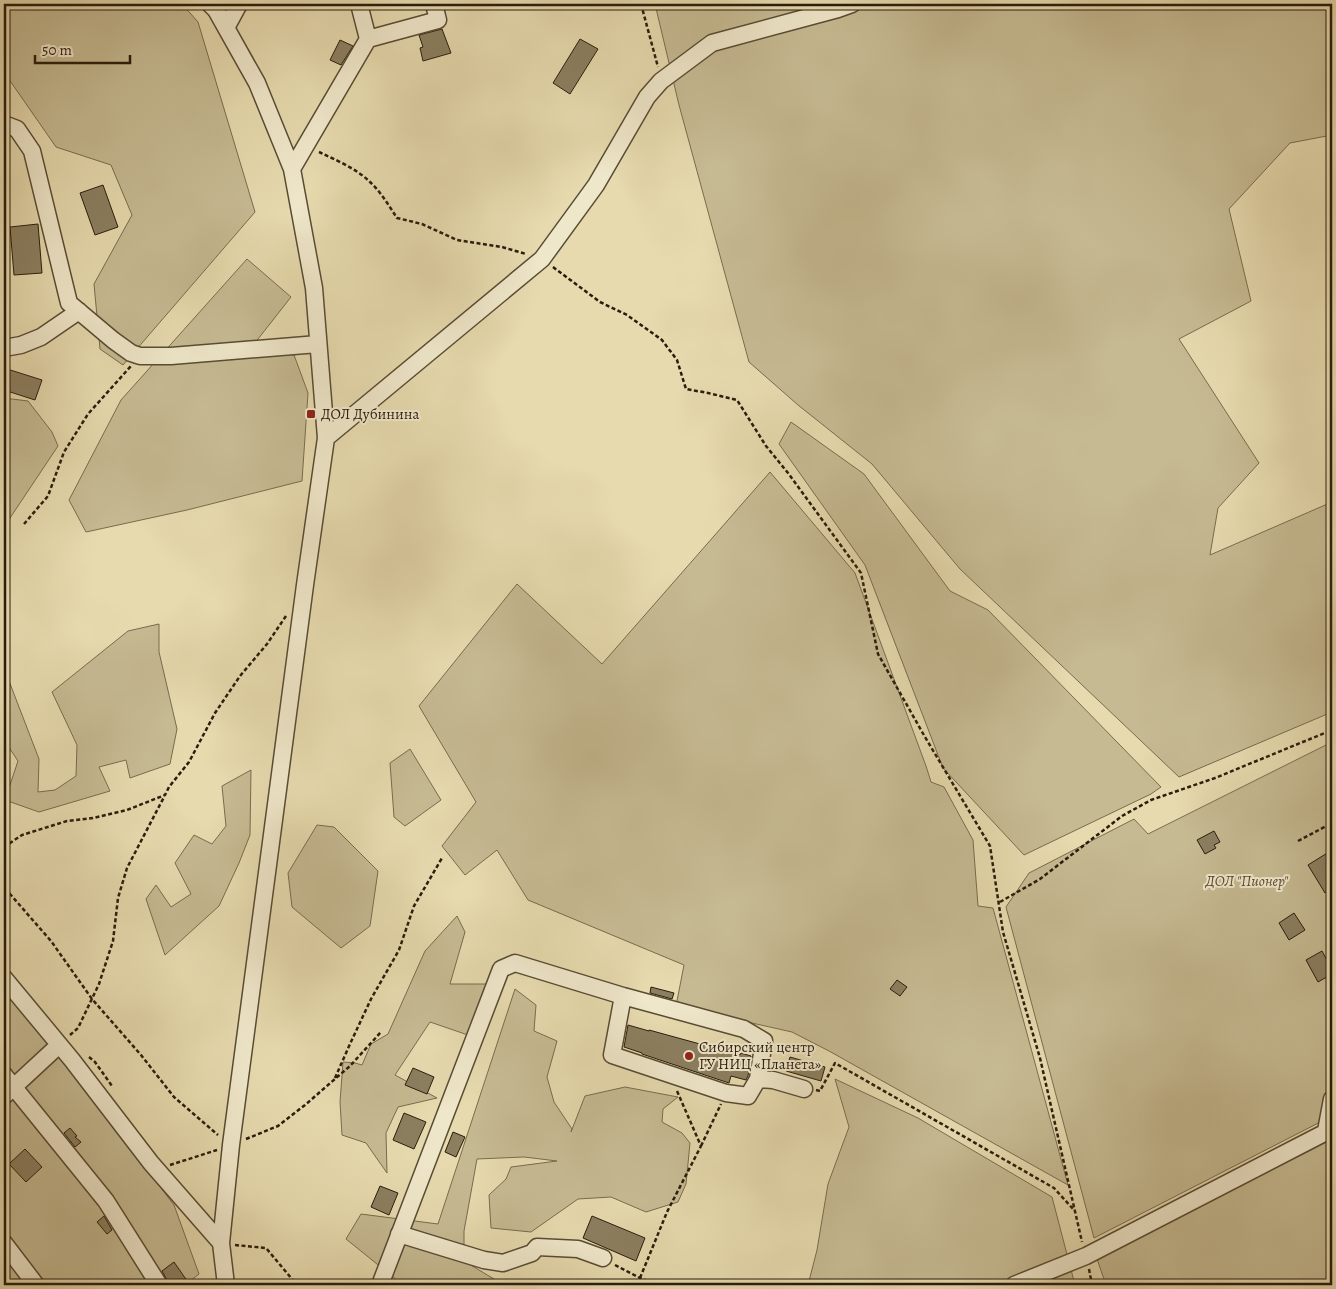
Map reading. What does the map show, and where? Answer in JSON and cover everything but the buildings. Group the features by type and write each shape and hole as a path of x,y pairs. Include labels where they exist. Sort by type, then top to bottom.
{"street":[{"path":"210,4 216,10 257,83 292,169 314,288 326,438 231,1145 221,1243 226,1285"},
{"path":"226,28 239,4"},
{"path":"292,169 368,39 359,4"},
{"path":"368,39 438,20 434,4"},
{"path":"326,438 542,258 596,185 647,97 661,81 712,43 852,4"},
{"path":"4,124 17,129 32,151 70,303 131,354 140,356 171,356 318,344"},
{"path":"4,348 21,345 41,337 79,311"},
{"path":"380,1285 501,969 515,963 623,996 744,1029 764,1040 758,1079 748,1096 726,1093 612,1055 623,996"},
{"path":"4,978 157,1170 221,1243"},
{"path":"59,1045 7,1086 106,1202 159,1285"},
{"path":"758,1079 773,1080 804,1089"},
{"path":"1014,1285 1086,1256 1329,1130 1332,1099"},
{"path":"399,1234 484,1260 503,1263 532,1253 537,1247 578,1249 603,1258"},
{"path":"4,1243 36,1285"}],"path":[{"path":"641,4 661,81"},
{"path":"306,146 343,163 370,182 385,200 396,218 422,224 457,240 502,247 542,258 600,302 627,315 662,340 677,360 686,389 737,400 766,446 788,473 861,574 878,654 990,846 1000,902 1003,932 1040,1058 1092,1285"},
{"path":"24,524 48,496 64,452 88,414 140,356"},
{"path":"59,1045 78,1028 99,984 114,941 118,898 126,868 164,795 189,762 215,713 240,676 267,644 287,614"},
{"path":"1000,902 1040,879 1122,816 1151,800 1215,778 1332,730"},
{"path":"4,847 22,835 67,821 93,818 127,810 164,795"},
{"path":"1298,841 1332,823"},
{"path":"335,1079 371,999 399,950 414,906 442,858"},
{"path":"4,890 10,894 51,941 92,999 141,1055 174,1097 231,1145"},
{"path":"157,1170 231,1145 278,1126 350,1066 381,1032"},
{"path":"804,1089 820,1091 835,1063 1054,1188 1075,1211"},
{"path":"670,1075 701,1146"},
{"path":"640,1278 667,1212 726,1093"},
{"path":"221,1243 266,1248 297,1285"},
{"path":"603,1258 640,1278 659,1285"}],"green space":[{"path":"4,4 182,4 198,22 255,212 123,365 100,349 94,284 132,215 111,165 56,147 6,75 4,68"},
{"path":"655,4 1332,4 1332,135 1290,143 1229,209 1251,301 1179,339 1259,463 1218,508 1210,555 1332,502 1332,712 1179,777 960,569 872,464 798,405 749,362 679,105"},
{"path":"247,259 291,297 251,348 294,355 308,393 302,481 187,510 86,532 69,500 121,400"},
{"path":"4,398 28,401 52,432 58,446 4,527"},
{"path":"791,422 864,474 950,591 988,610 1161,787 1151,794 1024,855 943,768 865,565 779,444"},
{"path":"770,472 855,573 931,782 944,787 973,840 978,906 993,908 1068,1185 792,1032 676,1006 684,965 528,900 497,850 465,875 442,846 476,802 419,706 517,584 602,664"},
{"path":"159,624 159,652 177,729 170,764 130,778 126,760 99,767 110,791 39,812 5,800 18,761 4,740 4,668 39,759 38,792 55,790 76,776 77,745 52,692 128,631"},
{"name":"ДОЛ \"Пионер\"","path":"1332,742 1332,1116 1094,1238 1006,907 1029,873 1134,819 1148,834"},
{"path":"410,749 441,800 405,826 394,817 390,763"},
{"path":"251,770 250,835 239,863 219,906 165,955 146,899 156,885 171,907 191,894 175,863 194,835 212,844 226,826 222,786"},
{"path":"317,825 334,827 378,871 370,926 341,948 292,907 288,873"},
{"path":"457,916 465,932 450,984 492,984 468,1035 430,1022 395,1075 437,1098 398,1107 386,1133 387,1173 366,1143 342,1135 340,1102 343,1062 362,1065 371,1044 388,1034 425,951"},
{"path":"515,989 536,1005 534,1031 557,1041 547,1077 554,1102 572,1129 571,1132 585,1096 625,1087 678,1097 663,1109 662,1122 682,1133 690,1143 686,1184 678,1202 646,1212 611,1197 578,1199 531,1232 491,1228 489,1195 506,1179 511,1167 557,1161 524,1157 477,1159 464,1231 464,1261 504,1285 403,1285 346,1239 361,1214 438,1224"},
{"path":"4,990 62,1058 174,1205 199,1274 185,1285 4,1285"},
{"path":"835,1079 918,1118 1052,1197 1075,1285 808,1285 817,1250 828,1184 849,1127"},
{"path":"1332,1136 1332,1285 1106,1285 1097,1259"}],"place":[{"name":"ДОЛ Дубинина","path":"311,414"},
{"name":"Сибирский центр ГУ НИЦ «Планета»","path":"689,1056"}]}
